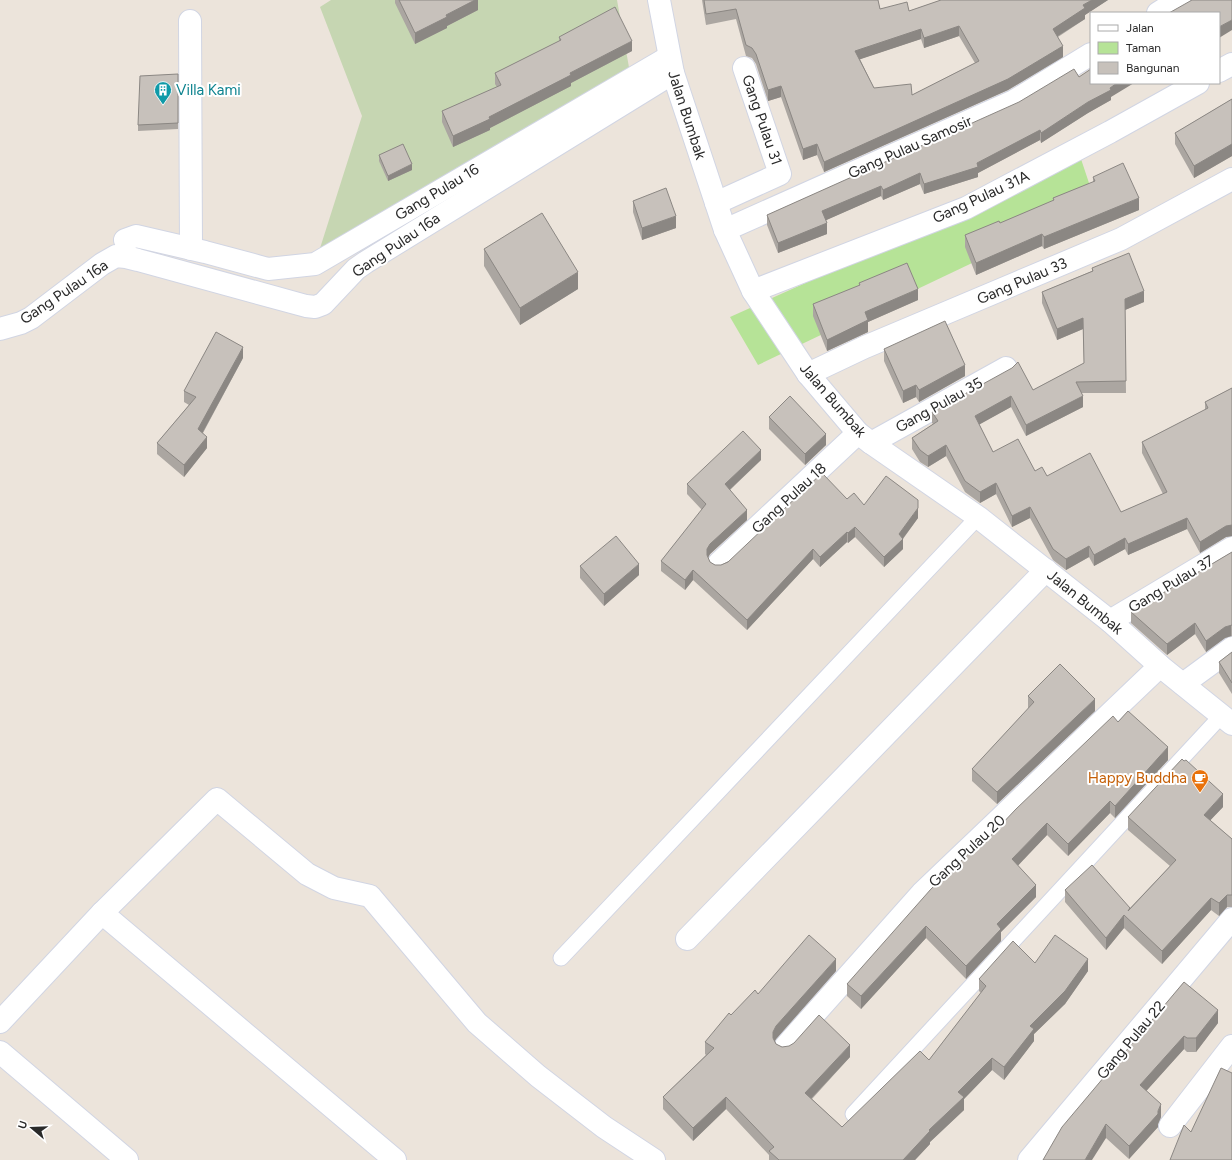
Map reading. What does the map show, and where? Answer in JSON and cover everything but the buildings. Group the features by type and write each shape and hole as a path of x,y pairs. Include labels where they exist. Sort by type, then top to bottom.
{"street":[{"name":"Jalan Bumbak","path":"659,0 671,65 724,230 753,291 808,374 865,438 978,517 1110,621 1160,666 1227,720"},
{"path":"1160,12 1179,0"},
{"path":"190,21 191,248"},
{"name":"Gang Pulau Samosir","path":"724,230 1014,101 1090,55"},
{"path":"1220,70 1232,64"},
{"name":"Gang Pulau 16","path":"125,240 136,236 191,248 268,269 315,264 671,65"},
{"name":"Gang Pulau 16a","path":"0,329 21,323 31,318 102,264 116,256 132,258 306,306 315,307 323,304 356,269 366,262 671,65"},
{"name":"Gang Pulau 31","path":"716,203 780,174 744,68"},
{"name":"Gang Pulau 31A","path":"753,291 966,208 1110,132 1196,84"},
{"name":"Gang Pulau 33","path":"808,374 865,347 1121,239 1232,179"},
{"name":"Gang Pulau 35","path":"865,438 1006,368"},
{"name":"Gang Pulau 18","path":"719,563 865,438"},
{"name":"Gang Pulau 37","path":"1110,621 1232,548"},
{"path":"687,939 1046,570"},
{"path":"1183,684 1232,648"},
{"name":"Gang Pulau 20","path":"785,1047 922,893 1160,666"},
{"path":"0,1022 102,913 217,799 307,874 334,888 370,896 477,1023 538,1076 604,1127 654,1160"},
{"path":"102,913 395,1160"},
{"name":"Gang Pulau 22","path":"1029,1160 1232,919"},
{"path":"1170,1126 1232,1046"},
{"path":"0,1052 127,1160"}],"lane":[{"path":"561,958 978,517"},
{"path":"853,1114 1227,720"}],"green space":[{"path":"331,0 617,0 630,73 315,264 362,116 320,7"},
{"path":"1081,159 1096,204 758,365 730,317"}],"place":[{"name":"Villa Kami","path":"163,105"},
{"name":"Happy Buddha","path":"1200,793"}]}
